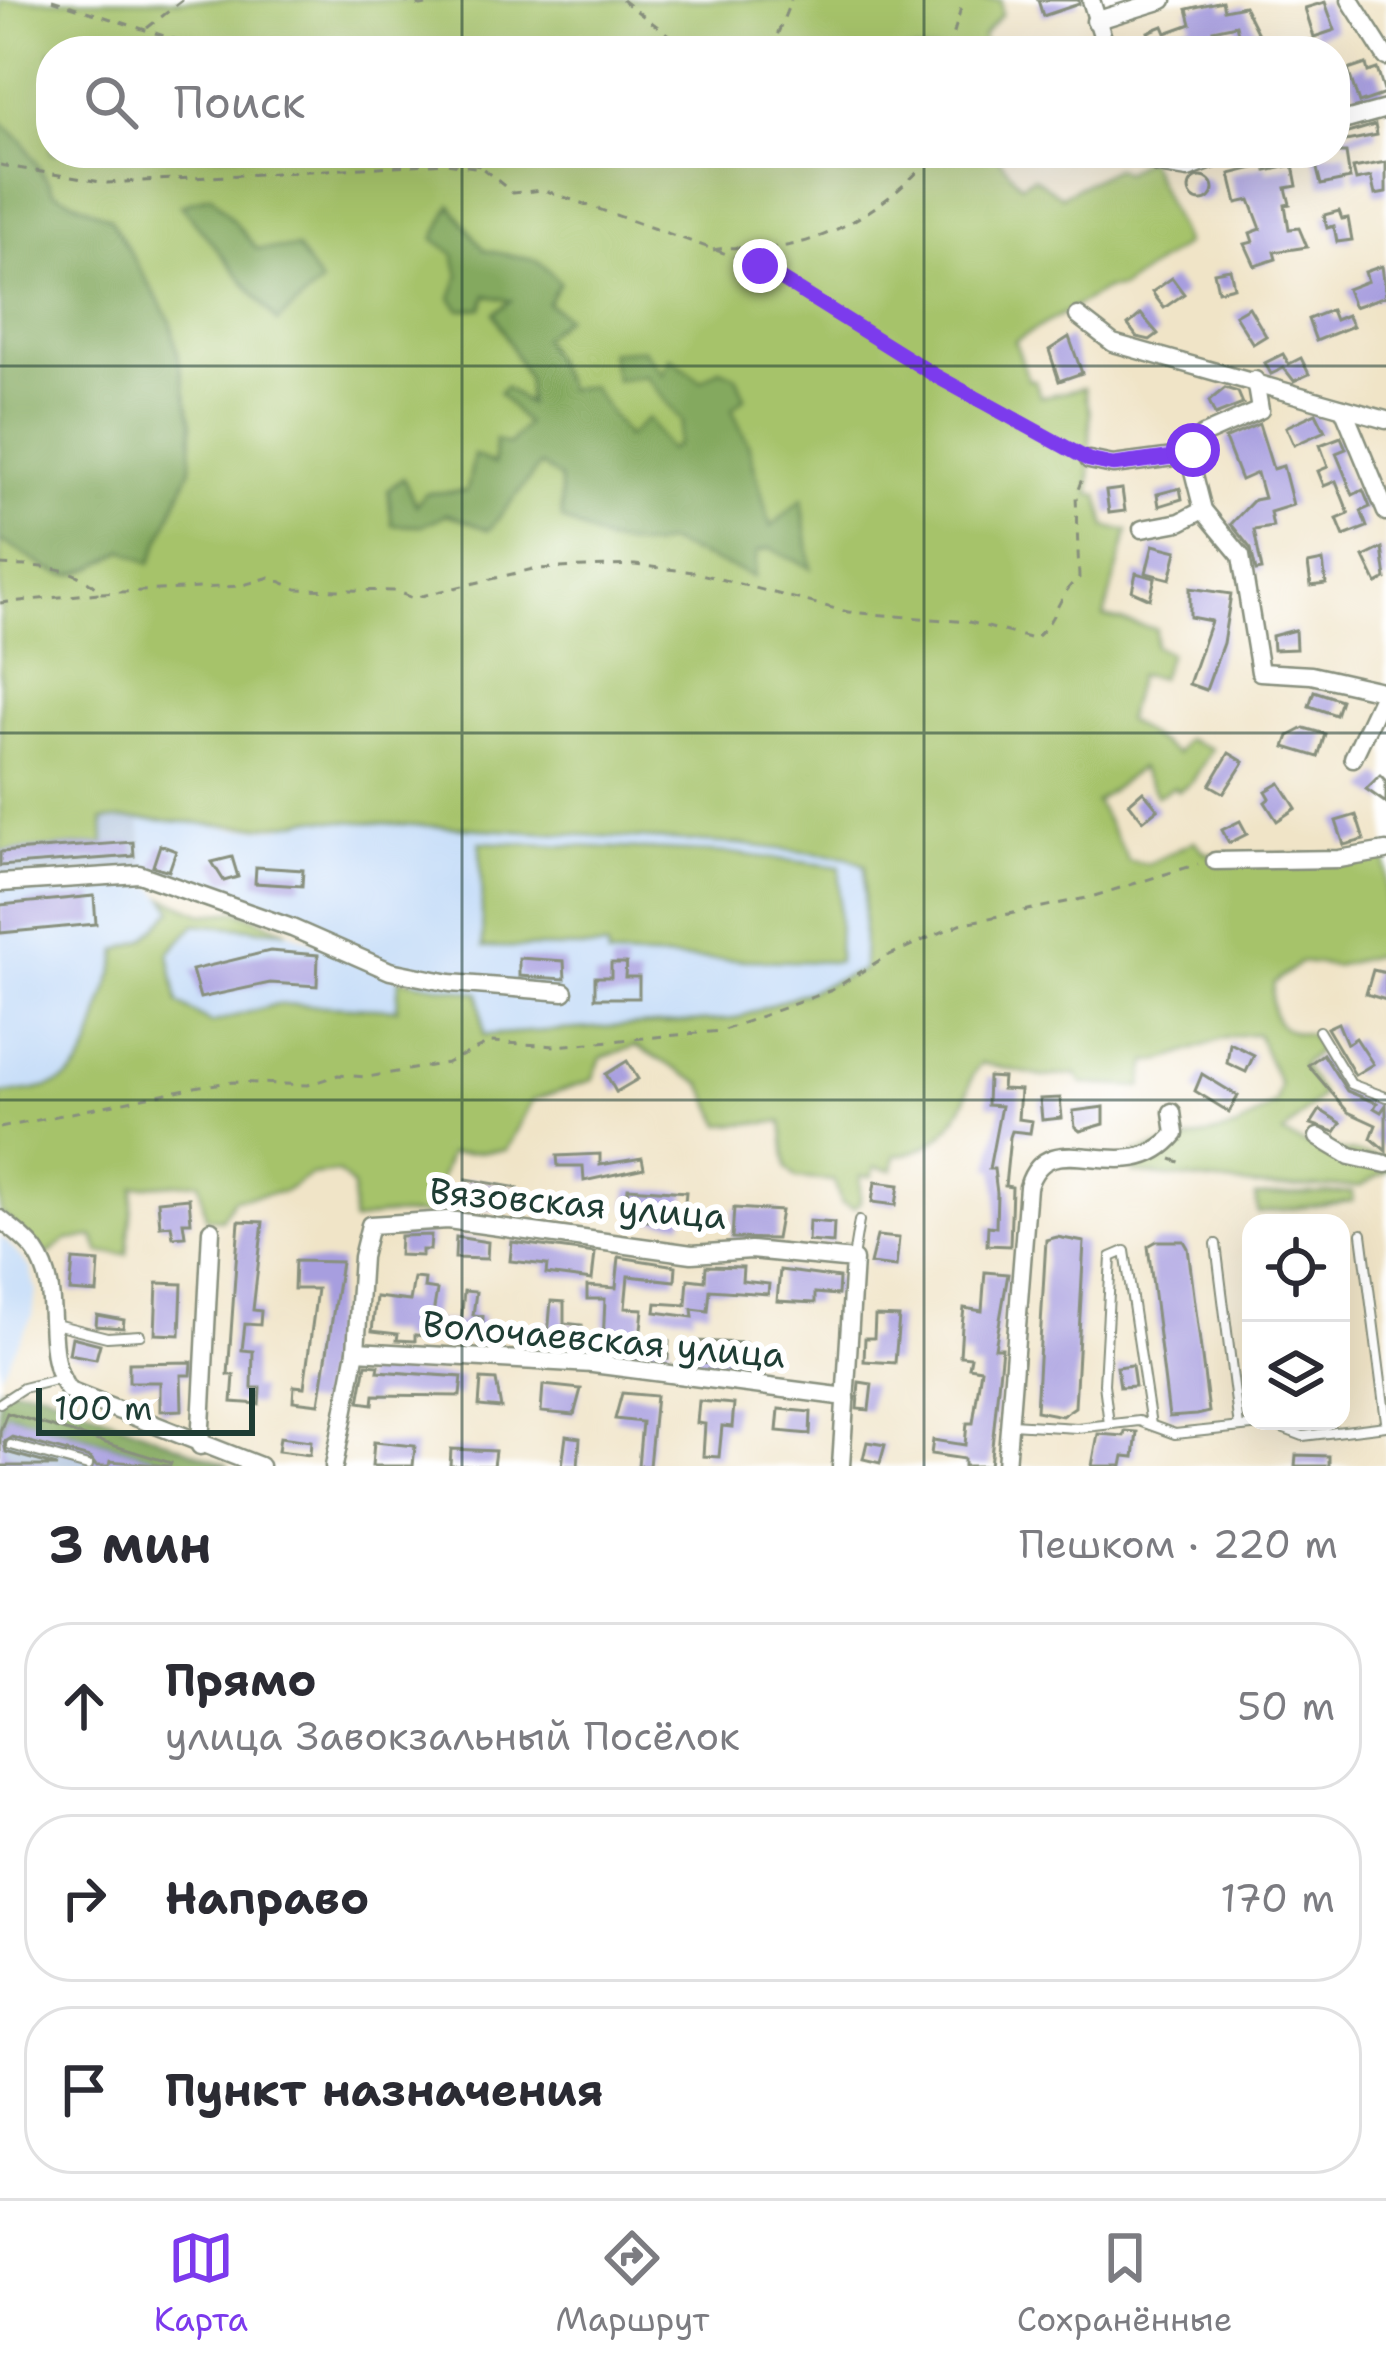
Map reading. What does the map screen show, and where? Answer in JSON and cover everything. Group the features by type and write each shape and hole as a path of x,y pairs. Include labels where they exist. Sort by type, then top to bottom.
{"street":[{"path":"1090,0 1101,36"},
{"path":"1095,21 1163,0"},
{"path":"1350,0 1386,56"},
{"path":"1350,119 1386,109"},
{"path":"1078,316 1113,344 1386,420"},
{"path":"1089,460 1113,465 1189,455 1203,435 1260,410 1255,380"},
{"path":"1343,408 1386,512"},
{"path":"1189,455 1203,510 1241,556 1260,672 1311,675 1385,692 1353,758"},
{"path":"1142,529 1180,522 1203,510"},
{"path":"1216,861 1339,859 1386,851"},
{"path":"0,883 139,874 292,928 390,971 449,983 564,992"},
{"path":"1006,1466 1028,1184 1035,1168 1050,1156 1136,1159 1158,1154 1175,1134 1172,1112"},
{"path":"1318,1137 1350,1156 1386,1164"},
{"path":"0,1219 40,1257 60,1379 69,1391 260,1466"},
{"name":"Вязовская улица","path":"356,1351 362,1257 370,1225 448,1220 692,1254 751,1250 854,1260"},
{"path":"200,1446 211,1230"},
{"path":"841,1466 854,1260"},
{"path":"334,1466 356,1351"},
{"name":"Волочаевская улица","path":"356,1351 593,1364 846,1396"}],"lane":[{"path":"1319,1031 1351,1084 1386,1096"},
{"path":"854,1260 860,1221"},
{"path":"1009,1424 1139,1420 1174,1434 1271,1424 1311,1436 1386,1424 1362,1234"},
{"path":"1216,1244 1239,1427"},
{"path":"1109,1424 1104,1384 1111,1257 1125,1251 1151,1425"},
{"path":"53,1324 107,1337 140,1334"},
{"path":"0,1403 23,1388 60,1379"},
{"path":"10,1444 88,1466"}],"path":[{"path":"52,0 165,36"},
{"path":"146,30 183,0"},
{"path":"400,0 422,6 454,0"},
{"path":"622,0 670,36"},
{"path":"780,36 790,0"},
{"path":"953,36 962,0"},
{"path":"0,165 107,182 357,168"},
{"path":"0,603 239,586 270,577 297,589 394,591 413,598 533,569 635,566 693,572 848,612 969,622 1033,639 1054,623 1070,584 1079,578 1076,495 1089,460 936,376 760,266 544,190 513,193 482,168"},
{"path":"711,250 737,244 777,248 830,234 901,188 920,168"},
{"path":"0,565 64,568 85,575 101,593"},
{"path":"0,1128 224,1083 308,1085 338,1075 368,1077 437,1065 491,1042 556,1046 721,1031 832,990 885,958 961,924 1091,897 1216,861"},
{"path":"1158,1154 1187,1165"}],"shaded area":[{"path":"140,817 239,829 277,828 309,819 738,844 846,857 865,864 863,970 735,1019 483,1035 403,970 210,887 144,870"},
{"path":"140,817 144,870 0,877 0,852 104,843 102,821"},
{"path":"116,877 154,887 173,910 144,940 119,950 117,974 103,1000 97,1034 73,1077 54,1090 0,1094 0,886"},
{"path":"195,924 287,931 399,979 397,1009 277,1004 211,1024 178,1003 169,953"},
{"path":"0,1235 30,1268 36,1291 33,1315 0,1375"},
{"path":"7,1413 182,1466 0,1466 0,1432"}],"green space":[{"path":"0,0 1001,0 1002,14 983,36 36,36 36,163 23,142 0,121"},
{"path":"0,121 23,142 54,192 110,218 171,322 192,423 191,468 150,564 124,550 85,571 60,573 0,540"},
{"path":"39,168 1007,168 1021,185 1033,177 1061,196 1115,168 1124,173 1151,168 1185,244 1121,288 1106,289 1015,341 1028,380 1035,380 1040,397 1084,388 1090,413 1090,494 1099,496 1106,527 1128,531 1104,617 1156,629 1155,646 1169,653 1160,678 1138,675 1126,720 1176,754 1186,739 1212,749 1192,782 1178,791 1174,787 1157,796 1140,768 1096,802 1129,861 1148,864 1195,841 1205,853 1214,854 1386,857 1386,953 1335,966 1301,962 1274,983 1272,1004 1282,1026 1310,1034 1320,1049 1302,1064 1322,1095 1283,1134 1308,1145 1386,1160 1386,1172 1360,1186 1276,1188 1134,1173 1135,1153 1237,1128 1276,1103 1280,1085 1257,1034 1242,1035 1147,1062 1142,1087 1082,1084 1076,1074 1043,1077 981,1063 950,1126 926,1147 895,1155 893,1170 875,1167 872,1176 860,1176 860,1202 854,1208 841,1203 834,1181 796,1178 787,1168 782,1122 722,1125 702,1084 636,1046 601,1058 592,1080 532,1100 506,1150 449,1154 438,1185 444,1214 381,1215 353,1222 353,1187 338,1172 311,1175 283,1192 234,1199 221,1219 206,1218 199,1182 134,1187 127,1254 100,1253 94,1237 67,1240 47,1255 0,1212 0,1094 45,1088 72,1075 82,1064 118,950 144,940 173,910 165,898 203,914 238,911 287,931 195,924 169,953 178,1003 211,1023 277,1004 397,1009 399,979 479,993 484,1035 735,1019 863,970 865,865 846,857 738,844 310,819 258,826 103,820 104,844 0,852 0,540 60,574 85,571 124,550 171,322 110,219 54,192"},
{"path":"211,195 257,249 297,248 321,284 277,322 181,205"},
{"path":"451,205 484,250 538,261 560,282 548,303 566,317 542,338 567,389 591,386 627,437 648,418 668,450 677,445 682,422 646,376 616,380 610,352 643,349 663,375 670,357 701,381 720,369 736,376 745,397 732,409 748,444 771,527 802,499 811,568 770,548 757,552 754,577 666,542 650,547 606,542 562,519 560,478 540,465 489,530 447,514 422,526 392,525 388,490 403,478 416,505 426,493 467,491 474,455 494,464 495,440 509,445 526,424 499,393 505,387 528,404 527,378 494,313 511,301 486,295 482,308 460,310 451,298 459,276 454,254 434,239"},
{"path":"480,842 730,853 840,867 838,962 608,957 607,948 483,947"},
{"path":"1353,1192 1353,1201 1258,1213 1256,1196"},
{"path":"0,1387 40,1390 229,1466 182,1466 8,1413 0,1431"}],"building":[{"path":"1038,0 1079,0 1079,4 1043,16"},
{"path":"1222,1 1224,10 1244,6 1259,36 1239,36 1236,25 1213,30 1215,36 1149,36 1148,32 1163,26 1166,33 1191,24 1187,9"},
{"path":"1325,2 1335,30 1314,36 1305,8"},
{"path":"1366,64 1368,72 1377,69 1385,94 1359,103 1350,69"},
{"path":"1375,125 1377,135 1350,140 1350,132"},
{"path":"1386,162 1386,193 1375,195 1371,177 1356,180 1353,168"},
{"path":"1254,168 1294,168 1297,186 1286,188 1289,229 1299,228 1307,247 1274,252 1276,259 1255,266 1245,244 1253,242 1250,233 1261,229 1250,200 1237,203 1230,174"},
{"path":"1317,168 1348,168 1350,179 1321,185"},
{"path":"1201,177 1210,180 1210,198 1201,201 1192,198 1189,189 1192,180"},
{"path":"1339,211 1342,219 1348,218 1352,240 1337,242 1334,226 1327,228 1324,215"},
{"path":"1382,266 1386,296 1354,307 1347,289 1368,281 1365,272"},
{"path":"1230,269 1234,287 1218,291 1214,272"},
{"path":"1172,278 1184,294 1164,308 1152,292"},
{"path":"1249,307 1266,336 1253,344 1235,315"},
{"path":"1331,310 1335,320 1347,315 1353,326 1316,341 1308,319"},
{"path":"1141,314 1158,334 1150,340 1137,337 1128,325"},
{"path":"1069,337 1082,373 1059,381 1049,350"},
{"path":"1283,354 1289,364 1301,358 1309,374 1294,381 1284,368 1271,374 1265,363"},
{"path":"1225,388 1238,392 1243,404 1215,415 1209,401"},
{"path":"1316,413 1325,431 1294,445 1286,427"},
{"path":"1259,424 1273,469 1283,466 1293,505 1270,512 1273,527 1254,530 1262,570 1256,571 1251,549 1231,524 1254,500 1264,498 1257,473 1241,480 1225,439"},
{"path":"1341,437 1346,449 1336,453 1353,495 1363,490 1370,507 1361,511 1367,527 1344,536 1337,519 1349,514 1336,481 1324,486 1318,471 1328,467 1320,445"},
{"path":"1180,488 1182,499 1159,506 1157,494"},
{"path":"1122,489 1125,511 1109,513 1106,491"},
{"path":"1153,545 1177,551 1170,579 1146,573"},
{"path":"1382,548 1386,579 1377,584 1364,557"},
{"path":"1323,561 1326,584 1311,586 1308,564"},
{"path":"1136,573 1155,578 1150,599 1132,591"},
{"path":"1190,588 1231,594 1223,643 1206,690 1189,684 1211,621 1190,617"},
{"path":"1295,630 1296,649 1273,650 1272,636"},
{"path":"1314,691 1341,700 1336,715 1309,706"},
{"path":"1304,728 1325,734 1318,757 1285,747 1289,736"},
{"path":"1229,753 1244,762 1224,793 1210,785"},
{"path":"1380,775 1386,781 1386,803 1366,789"},
{"path":"1280,783 1296,808 1277,821 1265,802 1270,798 1266,791"},
{"path":"1143,791 1158,809 1143,821 1129,803"},
{"path":"1356,815 1364,840 1344,845 1336,821"},
{"path":"1240,821 1247,834 1229,843 1222,830"},
{"path":"133,842 134,856 0,866 0,852"},
{"path":"160,845 176,851 169,871 153,866"},
{"path":"232,857 238,877 224,881 212,862"},
{"path":"256,867 303,870 302,886 255,883"},
{"path":"94,896 96,924 0,933 0,905"},
{"path":"270,951 318,955 317,986 270,983 200,998 192,970"},
{"path":"519,958 564,961 565,979 519,976"},
{"path":"611,963 626,963 625,977 639,977 639,998 595,998 595,977 611,977"},
{"path":"1373,970 1386,973 1386,1000 1366,994"},
{"path":"1338,1023 1347,1044 1356,1038 1373,1064 1355,1075 1327,1028"},
{"path":"1230,1043 1254,1055 1246,1072 1227,1063"},
{"path":"1323,1054 1347,1091 1377,1103 1374,1108 1381,1112 1386,1105 1386,1151 1371,1138 1376,1125 1348,1112 1308,1065"},
{"path":"627,1061 638,1079 616,1092 606,1074"},
{"path":"1202,1074 1238,1096 1229,1112 1195,1091"},
{"path":"988,1077 1003,1078 1002,1089 1020,1090 1018,1119 1032,1121 1030,1133 1012,1131 1010,1137 1005,1186 1012,1187 1010,1246 987,1245 988,1226 996,1227 997,1193 994,1169 989,1169 1001,1106 987,1105"},
{"path":"1060,1098 1062,1118 1042,1120 1040,1099"},
{"path":"1104,1107 1104,1124 1080,1131 1075,1127 1073,1111"},
{"path":"1320,1110 1341,1123 1335,1132 1311,1124"},
{"path":"600,1154 600,1165 642,1158 644,1168 584,1181 583,1166 558,1166 557,1156"},
{"path":"467,1179 518,1188 517,1210 465,1208"},
{"path":"875,1182 899,1185 896,1205 872,1202"},
{"path":"628,1188 686,1192 683,1223 634,1220 635,1207 626,1207"},
{"path":"189,1198 191,1222 183,1222 185,1236 173,1237 171,1225 160,1226 158,1201"},
{"path":"734,1208 781,1211 776,1239 732,1238"},
{"path":"239,1221 263,1222 253,1310 261,1311 260,1325 245,1324 242,1350 253,1351 252,1388 260,1388 259,1404 232,1402 234,1375 228,1375"},
{"path":"809,1221 834,1223 833,1243 808,1241"},
{"path":"431,1235 430,1250 422,1250 422,1256 399,1255 400,1236"},
{"path":"877,1236 899,1238 896,1267 870,1264"},
{"path":"456,1237 488,1242 487,1259 455,1258"},
{"path":"1046,1240 1084,1242 1075,1407 1062,1416 1036,1411"},
{"path":"1157,1241 1184,1241 1188,1248 1209,1412 1169,1417 1148,1246"},
{"path":"512,1242 595,1253 592,1280 546,1274 547,1265 510,1261"},
{"path":"619,1257 676,1266 675,1281 628,1276 625,1308 643,1309 640,1340 669,1341 668,1359 596,1352 597,1344 603,1344 605,1299 587,1299 587,1286 616,1288"},
{"path":"73,1260 99,1262 97,1293 70,1291"},
{"path":"295,1261 341,1262 319,1404 293,1401 294,1386 304,1387 317,1289 294,1289"},
{"path":"706,1266 743,1267 742,1281 769,1284 768,1294 710,1290 708,1311 692,1309 693,1317 655,1312 656,1303 686,1305 688,1279 705,1281"},
{"path":"780,1270 839,1278 838,1295 815,1293 815,1303 777,1301"},
{"path":"985,1272 1008,1274 995,1348 1002,1348 990,1466 964,1466 964,1459 931,1454 933,1440 965,1445 967,1423 973,1423 981,1369 969,1367 971,1357 960,1356 962,1326 964,1308 982,1311"},
{"path":"414,1278 425,1279 424,1288 437,1290 432,1320 461,1323 464,1291 476,1292 473,1315 483,1316 482,1341 415,1335 415,1341 397,1340 398,1334 372,1331 376,1297 410,1301"},
{"path":"157,1283 182,1284 180,1335 155,1334"},
{"path":"551,1301 564,1302 564,1323 582,1325 580,1350 547,1347"},
{"path":"97,1315 124,1320 123,1328 96,1326"},
{"path":"875,1316 899,1317 895,1363 864,1361 865,1338 874,1338"},
{"path":"72,1337 100,1344 96,1359 69,1354"},
{"path":"695,1341 745,1343 743,1368 693,1362"},
{"path":"192,1362 191,1375 181,1375 182,1410 160,1411 160,1382 129,1382 129,1363"},
{"path":"366,1364 379,1365 378,1371 462,1377 460,1396 374,1395 373,1404 359,1402"},
{"path":"1132,1365 1135,1386 1120,1387 1117,1367"},
{"path":"481,1379 496,1380 501,1408 479,1406"},
{"path":"859,1382 872,1384 869,1410 857,1409"},
{"path":"543,1385 581,1389 574,1415 541,1412"},
{"path":"622,1393 656,1396 649,1466 638,1466 642,1422 615,1419"},
{"path":"699,1401 734,1404 732,1427 722,1426 719,1457 703,1456 705,1424 697,1423"},
{"path":"779,1409 811,1412 810,1434 777,1431"},
{"path":"7,1413 171,1463 110,1461 109,1466 96,1466 90,1458 12,1437 4,1442 6,1452 57,1466 0,1466 0,1431"},
{"path":"1125,1431 1137,1432 1134,1457 1124,1456 1122,1466 1092,1466 1098,1434 1124,1436"},
{"path":"566,1436 580,1438 578,1466 562,1466"},
{"path":"280,1437 311,1441 310,1455 278,1451"},
{"path":"374,1442 415,1446 413,1466 372,1466"},
{"path":"867,1442 885,1445 880,1463 863,1459"},
{"path":"451,1449 495,1451 493,1466 450,1466"},
{"path":"1296,1455 1329,1456 1329,1466 1295,1466"}],"route":[{"path":"760,266 936,376 1089,460 1113,465 1189,455 1193,450"}]}
